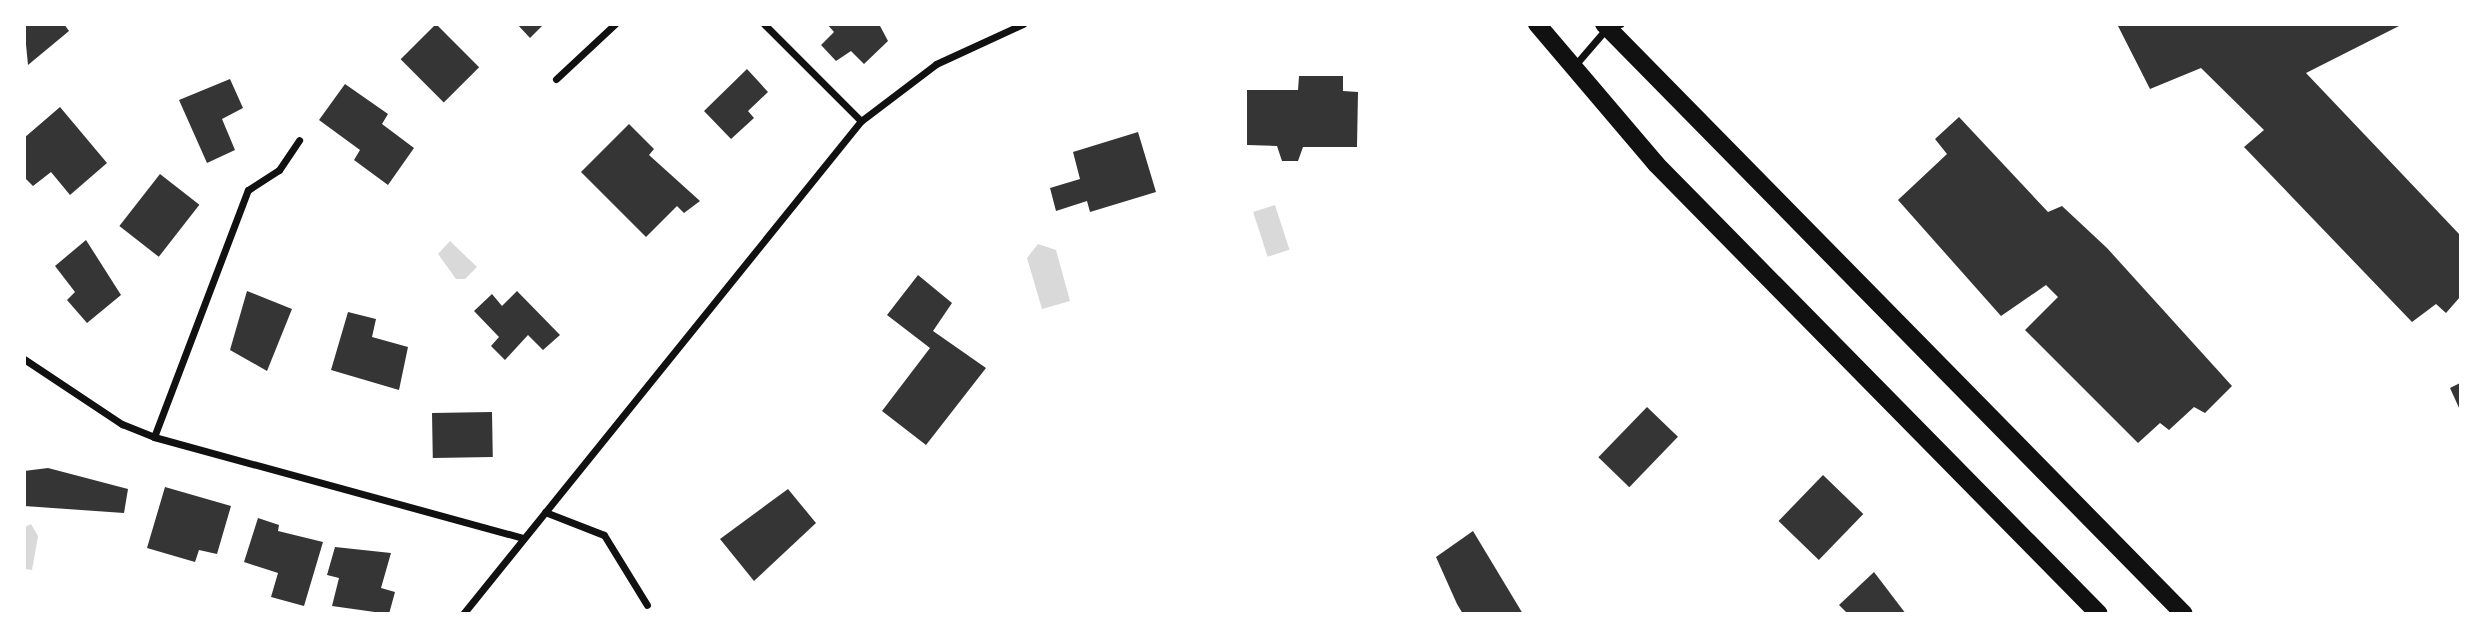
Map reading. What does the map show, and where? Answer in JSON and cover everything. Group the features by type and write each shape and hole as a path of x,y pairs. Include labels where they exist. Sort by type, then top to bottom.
{"main road":[{"path":"1537,24 1576,64 1656,164 2099,614"},
{"path":"1610,26 2184,614"}],"street":[{"path":"556,79 615,24"},
{"path":"764,24 861,121"},
{"path":"463,614 861,121 936,64 1023,24"},
{"path":"1576,64 1610,26"},
{"path":"154,437 248,190 279,170 299,140"},
{"path":"24,359 80,399 154,437 523,538"},
{"path":"545,512 604,535 647,605"}],"shaded area":[{"path":"1275,205 1290,250 1268,257 1253,212"},
{"path":"450,241 477,267 465,279 456,279 438,254"},
{"path":"1038,244 1056,250 1070,301 1042,309 1027,258"},
{"path":"31,524 38,536 32,570 24,569 25,527"}],"building":[{"path":"24,24 64,24 69,31 28,65"},
{"path":"436,24 479,67 444,102 401,59"},
{"path":"517,24 544,24 530,38"},
{"path":"827,24 879,24 888,41 864,64 851,51 836,61 821,45 834,32"},
{"path":"2117,24 2403,24 2306,73 2460,235 2460,297 2446,313 2436,304 2412,322 2244,147 2264,130 2201,68 2150,89"},
{"path":"747,69 768,92 748,111 754,118 731,139 704,111"},
{"path":"1299,76 1343,76 1343,91 1358,92 1357,147 1303,147 1298,161 1282,161 1277,146 1247,145 1247,90 1298,90"},
{"path":"230,79 243,108 222,119 235,150 207,163 179,100"},
{"path":"345,84 388,114 382,124 414,148 388,185 354,160 360,150 319,120"},
{"path":"60,107 107,163 70,195 51,172 33,186 24,177 24,138"},
{"path":"1959,117 2048,212 2062,206 2107,248 2232,386 2205,413 2194,407 2169,430 2160,423 2138,443 2025,330 2058,297 2046,285 2001,316 1898,200 1947,154 1935,139"},
{"path":"629,124 654,149 649,155 700,201 684,213 677,206 646,237 581,172"},
{"path":"1138,132 1156,192 1090,212 1087,201 1056,211 1050,188 1080,179 1073,152"},
{"path":"160,174 199,205 159,257 119,226"},
{"path":"86,240 121,295 87,323 67,300 75,292 55,266"},
{"path":"918,275 952,303 933,331 986,368 926,445 882,411 930,348 887,315"},
{"path":"247,291 292,309 267,371 230,350"},
{"path":"517,291 560,335 543,350 528,335 505,360 491,346 499,337 474,311 492,294 502,306"},
{"path":"348,312 376,319 372,337 408,347 399,390 331,370"},
{"path":"2460,383 2460,410 2450,388"},
{"path":"1647,407 1678,437 1629,487 1598,457"},
{"path":"492,412 493,457 433,458 432,413"},
{"path":"48,468 128,489 124,513 24,506 24,471"},
{"path":"1823,475 1863,514 1819,560 1779,521"},
{"path":"165,487 231,506 217,554 199,550 195,562 147,548"},
{"path":"788,489 816,523 754,581 720,539"},
{"path":"258,518 279,525 278,531 323,542 304,606 271,597 278,573 244,562"},
{"path":"1473,531 1523,614 1463,614 1436,557"},
{"path":"335,547 391,553 381,588 395,592 389,614 332,606 339,578 327,575"},
{"path":"1874,572 1906,614 1848,614 1839,605"}]}
